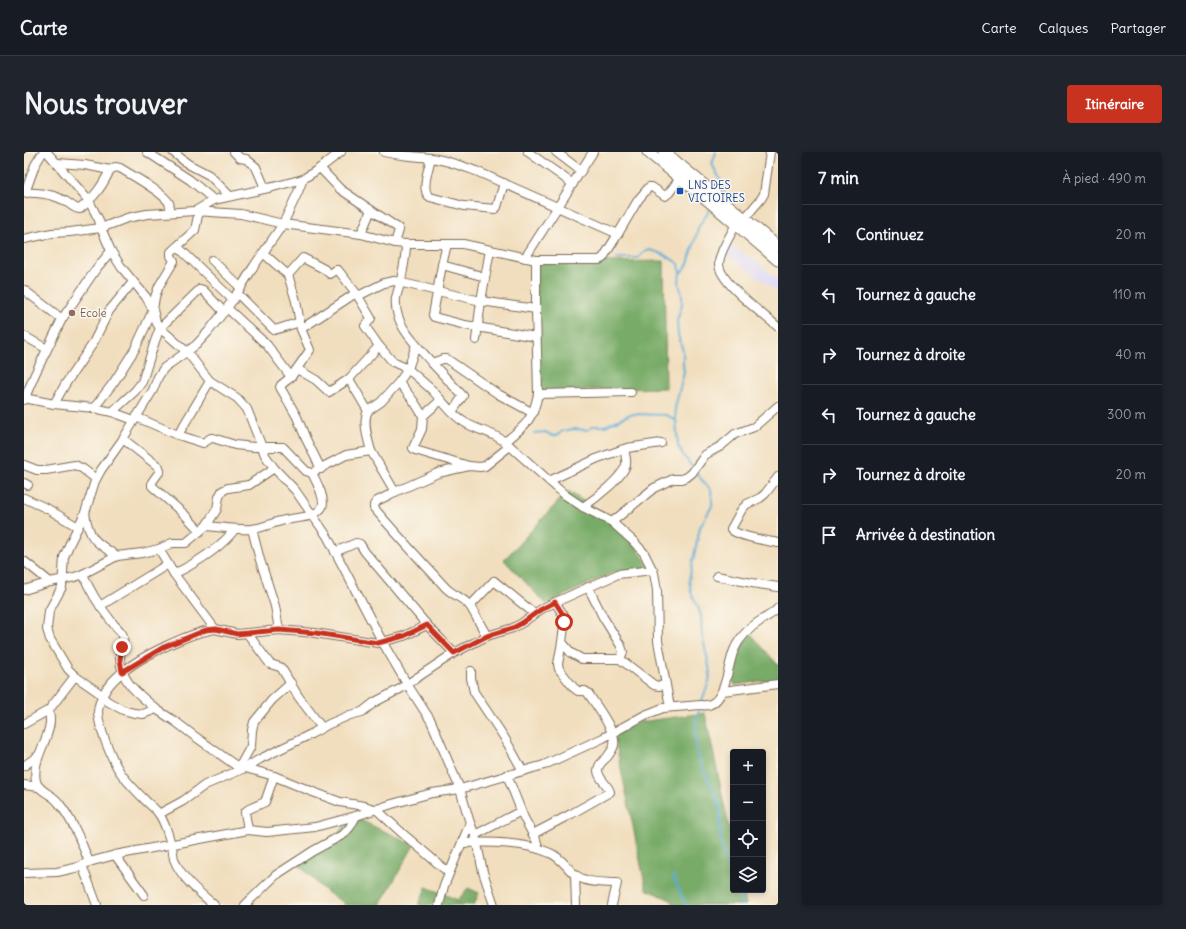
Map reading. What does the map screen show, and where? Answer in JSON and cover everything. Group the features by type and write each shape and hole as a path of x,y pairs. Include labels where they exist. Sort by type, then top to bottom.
{"street":[{"path":"43,152 35,165 24,193 39,194 63,199 78,209 89,201 103,184 110,170 115,167 120,168 157,192 169,203 171,212"},
{"path":"47,152 89,201 99,220 110,252 146,298 153,310 156,322 160,328 187,352 210,381 230,393 244,405 250,415 262,447 274,468 295,490 327,536 382,643 406,684 431,721 460,788 476,839 483,872 494,905"},
{"path":"147,152 190,180 214,200"},
{"path":"174,152 188,164 209,175 230,196"},
{"path":"234,152 240,158 246,159 256,167 265,188"},
{"path":"94,408 114,382 135,350 153,310 155,297 159,286 174,261 171,254 194,230 197,211 214,200 303,179 341,152"},
{"path":"384,152 431,158 457,164 504,183 618,234"},
{"path":"528,152 572,184"},
{"path":"556,152 581,170"},
{"path":"525,258 593,152"},
{"path":"648,152 680,178 713,198"},
{"path":"664,152 724,208 778,247"},
{"path":"770,152 764,194 740,221 720,256 719,266 724,278 734,290 778,327"},
{"path":"431,158 425,186 426,194 430,198 464,206 495,209 497,207 504,183"},
{"path":"58,163 85,165 110,170"},
{"path":"320,168 338,187 398,228 399,230 395,243"},
{"path":"24,172 31,178"},
{"path":"24,239 52,233 101,228 127,218 147,214 197,211 241,214 283,224 361,234 395,243 470,245 536,260 599,260 603,258 638,200 649,187 652,187 665,196 680,178"},
{"path":"156,709 143,714 123,710 113,705 75,676 64,663 50,639 47,629 49,611 62,587 64,557 85,513 90,493 101,470 153,390 164,368 196,345 208,332 237,294 283,224 303,179"},
{"path":"361,234 371,210"},
{"path":"740,221 778,260"},
{"path":"406,244 406,256 396,298 396,311 399,321 416,345 463,396 452,412"},
{"path":"447,244 433,315 434,317 464,325 536,337"},
{"path":"178,247 237,294 274,330 301,325 357,294 386,282 400,282 481,301 536,309"},
{"path":"476,340 490,250"},
{"path":"110,252 96,269 62,319 34,374 24,399 94,408 112,412 135,418 203,443 213,438 235,445 283,447 306,471 312,472 346,455 371,451"},
{"path":"263,253 288,275 296,301 301,325 310,350 291,377 281,385 280,388 297,417 306,439 321,468"},
{"path":"288,275 303,258 324,269 330,274 338,270 357,294 371,318 365,326 379,346 395,364 408,369 432,390 452,412 464,422 493,434 508,444 565,495 583,507 612,522 642,550 653,570 657,590 658,641 670,708"},
{"path":"212,260 237,294"},
{"path":"399,382 423,416 422,429 414,449 470,466 485,466 525,425 533,413 538,394 536,260"},
{"path":"442,265 486,277"},
{"path":"54,404 66,383 92,345 109,311 133,282"},
{"path":"112,412 135,391 142,382 160,328 201,289 266,345 291,377"},
{"path":"24,290 62,319"},
{"path":"24,336 47,349"},
{"path":"395,492 371,451 367,433 366,415 368,411 380,402 399,382 408,369 416,345"},
{"path":"297,369 316,380 329,392 349,379 379,346"},
{"path":"432,363 447,359 498,394 533,413"},
{"path":"349,379 368,411"},
{"path":"178,435 210,381"},
{"path":"538,394 631,392"},
{"path":"423,416 441,400"},
{"path":"612,522 654,488 673,479 682,479 692,473 710,452 721,446 735,434 754,427 778,406"},
{"path":"122,439 159,467 160,471 152,482 152,486 203,529 252,529 285,520 313,515 320,511 324,503 312,472"},
{"path":"549,481 593,460 624,449 635,446 661,443"},
{"path":"583,507 607,488 625,467 626,460 624,449"},
{"path":"24,465 37,470 46,470 75,465 96,479"},
{"path":"470,466 438,473 377,501 374,508 442,584 470,606 487,636"},
{"path":"24,590 62,579 76,577 117,556 160,549 170,543 186,543 203,529 217,509 219,497 222,491 228,488 248,485 274,468"},
{"path":"778,477 765,494 747,504 742,509 731,529 733,532 746,536 778,543"},
{"path":"24,498 48,509 78,527"},
{"path":"85,513 88,530 92,537 117,556"},
{"path":"174,574 195,563 220,545 235,529"},
{"path":"252,529 260,560 275,606 279,630"},
{"path":"336,552 356,543 360,544 427,625 454,653"},
{"path":"160,549 174,574 216,629"},
{"path":"24,561 50,582"},
{"path":"100,606 168,564"},
{"path":"159,814 205,785 322,728 350,715 362,712 375,702 400,689 454,653 487,636 513,628 555,602 618,574 653,570"},
{"path":"83,574 91,594 123,636 124,640 120,659 124,678 156,709 230,762 274,776 340,802 376,809 449,873"},
{"path":"716,576 778,587"},
{"path":"470,606 494,581 535,614"},
{"path":"588,587 603,617 621,646 623,652 620,659"},
{"path":"533,834 609,793 610,791 600,777 599,767 600,763 607,757 614,745 612,732 588,693 585,691 578,691 574,688 559,670 558,664 562,642 564,616 555,602"},
{"path":"24,873 57,872 115,855 248,830 267,832 316,827 432,793 460,788 544,765 603,738 644,715 664,708 701,705 708,706 723,691 731,657 739,642 749,629 778,608"},
{"path":"214,905 188,881 180,870 174,860 171,844 159,814 141,796 120,771 104,738 100,723 98,713 102,696 122,672 164,647 206,630 216,629 231,633 247,633 279,630 316,633 382,643 404,636 427,625"},
{"path":"247,633 270,664 282,669 298,696 322,728"},
{"path":"562,642 571,653 582,659 620,659 654,685 666,685"},
{"path":"471,671 474,692 504,737 524,771"},
{"path":"24,724 49,710 75,676"},
{"path":"243,767 250,746 254,722 272,700 291,683"},
{"path":"723,691 778,684"},
{"path":"49,710 49,729 39,755 36,771 36,783 61,806 82,843 97,905"},
{"path":"24,766 39,755"},
{"path":"507,775 538,849"},
{"path":"248,830 245,812 249,808 266,802 274,776"},
{"path":"24,785 39,787"},
{"path":"462,843 476,839 521,811"},
{"path":"245,905 276,875 313,851 344,834 356,816"},
{"path":"439,905 444,886 470,822"},
{"path":"476,839 525,845 538,849 554,854 581,878 588,881 617,883 612,905"},
{"path":"115,855 144,895"},
{"path":"575,874 574,886 576,905"}],"shaded area":[{"path":"728,243 756,261 778,280 778,292 722,252"}],"green space":[{"path":"664,261 666,388 538,391 536,263"},
{"path":"568,491 605,514 621,532 633,542 650,568 614,572 546,604 504,560"},
{"path":"750,633 778,665 778,679 735,685 730,674 740,646"},
{"path":"705,713 730,832 730,893 744,893 746,905 673,905 671,900 646,889 614,735 639,722"},
{"path":"356,818 414,845 380,905 343,905 344,903 325,891 298,864"},
{"path":"426,887 458,900 468,888 479,893 474,905 419,905"}],"waterway":[{"path":"716,152 712,164 725,189 722,194"},
{"path":"681,273 688,264 699,226 712,207"},
{"path":"616,258 638,258 646,250 650,250 664,255 679,264 679,283 682,296 682,305 677,321 678,335 683,351 684,372 675,408 678,446 693,468"},
{"path":"534,433 545,432 553,436 563,431 573,429 588,430 593,426 605,426 631,414 666,415 676,421"},
{"path":"695,472 711,490 712,498 712,506 700,527 689,580 691,592 701,617 702,635 710,672 709,682 701,703"},
{"path":"700,707 695,728 697,750 703,769 718,800 722,848 730,870"},
{"path":"673,876 687,905"},
{"path":"741,905 742,893"}],"place":[{"name":"LNS DES VICTOIRES","path":"680,191"},
{"name":"Ecole","path":"72,313"}],"route":[{"path":"122,647 120,659 122,672 164,647 206,630 216,629 231,633 243,634 279,630 316,633 353,640 382,643 404,636 427,625 454,653 487,636 513,628 555,602 564,616 564,622"}]}
